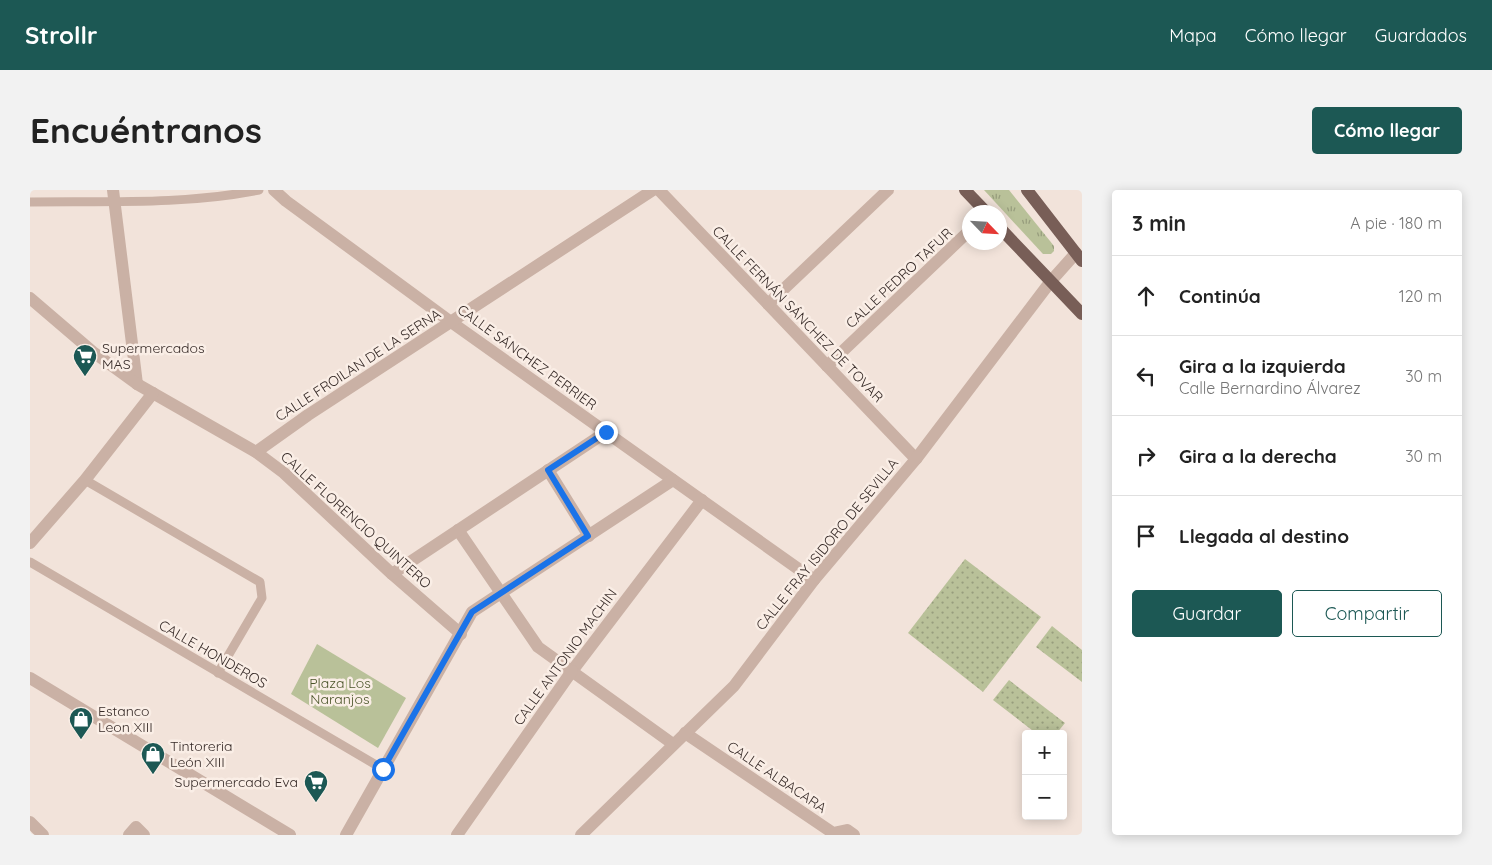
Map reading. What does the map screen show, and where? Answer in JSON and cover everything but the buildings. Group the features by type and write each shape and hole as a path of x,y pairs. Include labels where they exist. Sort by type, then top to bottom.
{"main road":[{"path":"965,190 979,205"},
{"path":"1027,190 1079,257"},
{"path":"1007,234 1082,314"}],"street":[{"name":"CALLE SÁNCHEZ PERRIER","path":"274,190 286,201 451,322 814,580"},
{"name":"CALLE FROILAN DE LA SERNA","path":"256,452 308,415 653,190"},
{"name":"CALLE FERNÁN SÁNCHEZ DE TOVAR","path":"659,190 916,459"},
{"path":"768,304 888,190"},
{"path":"114,196 137,384"},
{"name":"CALLE PEDRO TAFUR","path":"827,366 962,239"},
{"name":"CALLE FRAY ISIDORO DE SEVILLA","path":"581,835 734,686 814,580 916,459 1051,281 1079,257"},
{"name":"CALLE FLORENCIO QUINTERO","path":"30,298 93,352 137,384 256,452 284,473 392,574 461,634"},
{"path":"30,543 85,480 153,393"},
{"path":"392,574 606,432"},
{"path":"548,470 588,536"},
{"path":"346,835 472,612 673,480"},
{"name":"CALLE ANTONIO MACHIN","path":"457,835 572,671 702,500"},
{"path":"458,530 538,647 673,744"},
{"path":"30,678 290,835"},
{"name":"CALLE ALBACARA","path":"685,733 833,833 847,830 854,835"},
{"path":"30,822 43,835"},
{"path":"128,835 136,827 144,835"}],"lane":[{"path":"30,202 114,196 201,199 259,190"},
{"path":"85,480 260,582 262,598 218,673"},
{"name":"CALLE HONDEROS","path":"30,562 383,769"}],"green space":[{"path":"984,190 1009,190 1054,246 1054,251 1051,254 1043,254 1007,215 1007,205 998,205"},
{"path":"965,559 1041,617 983,692 908,633"},
{"path":"1052,626 1082,650 1082,682 1036,647"},
{"name":"Plaza Los Naranjos","path":"317,644 406,698 378,748 291,694"},
{"path":"1009,680 1065,723 1059,730 1032,730 993,700"}],"place":[{"name":"Supermercados MAS","path":"85,377"},
{"name":"Estanco Leon XIII","path":"81,740"},
{"name":"Tintoreria León XIII","path":"153,775"},
{"name":"Supermercado Eva","path":"316,803"}],"route":[{"path":"383,769 472,612 588,536 548,470 606,432"}]}
